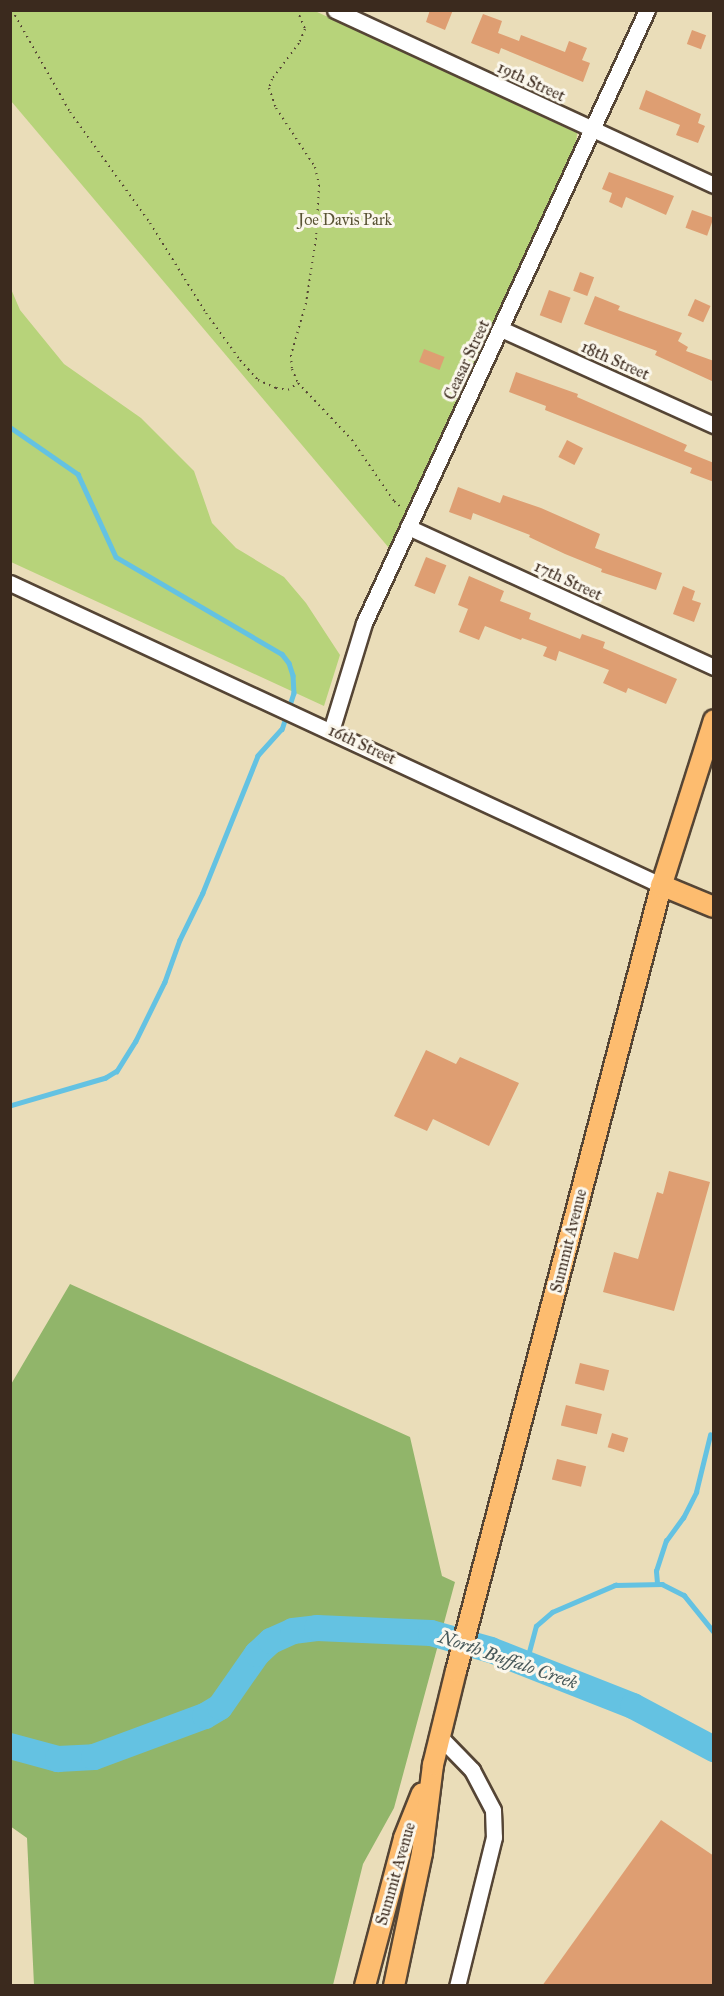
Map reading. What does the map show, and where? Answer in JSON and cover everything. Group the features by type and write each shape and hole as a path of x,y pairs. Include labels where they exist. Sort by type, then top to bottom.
{"main road":[{"name":"Summit Avenue","path":"394,1986 422,1853 433,1765 456,1671 662,885 714,720"},
{"name":"16th Street","path":"662,885 714,907"},
{"name":"Summit Avenue","path":"365,1986 404,1838 433,1765"}],"street":[{"name":"19th Street","path":"334,10 714,185"},
{"name":"Ceasar Street","path":"332,730 364,623 647,10"},
{"name":"18th Street","path":"501,329 714,425"},
{"name":"17th Street","path":"408,527 714,667"},
{"name":"16th Street","path":"10,583 332,730 662,885"},
{"path":"440,1737 472,1770 493,1810 494,1837 457,1986"}],"path":[{"path":"12,10 70,112 150,223 206,313 240,360 258,380 276,388 288,390 298,382"},
{"path":"297,10 305,29 299,43 272,79 269,88 276,108 315,167 319,185 319,209 306,303 291,355 292,369 298,382 352,440 394,501 404,509"}],"green space":[{"name":"Joe Davis Park","path":"10,11 315,11 577,133 576,147 389,548 11,101"},
{"path":"11,289 20,310 64,364 141,418 194,471 212,523 236,548 284,577 306,603 340,655 324,706 11,562"},
{"path":"70,1284 410,1437 442,1576 455,1582 394,1808 363,1864 333,1985 34,1985 27,1838 10,1826 10,1386"}],"building":[{"path":"430,10 453,10 445,30 426,22"},
{"path":"483,14 502,21 498,33 519,41 521,35 565,52 569,41 587,48 582,60 590,63 583,82 501,48 499,54 471,43"},
{"path":"692,30 706,35 701,49 687,44"},
{"path":"646,90 701,114 698,123 705,126 698,143 676,135 680,125 639,109"},
{"path":"609,172 674,196 666,215 626,197 622,208 609,202 612,193 602,189"},
{"path":"692,210 714,218 707,236 686,228"},
{"path":"580,272 594,277 587,296 573,291"},
{"path":"549,290 571,298 561,323 540,315"},
{"path":"595,296 620,306 618,310 682,333 678,341 688,347 686,351 714,361 714,382 655,355 657,351 584,324"},
{"path":"695,299 711,306 703,322 688,315"},
{"path":"424,349 445,357 440,370 419,362"},
{"path":"516,372 578,394 577,397 687,445 684,451 714,463 714,482 690,473 692,468 545,410 546,406 509,392"},
{"path":"567,440 583,448 574,465 558,457"},
{"path":"458,487 500,503 503,495 541,508 600,534 595,548 662,573 656,590 601,572 602,569 529,537 530,535 473,513 471,520 449,512"},
{"path":"426,557 446,565 435,594 414,586"},
{"path":"469,576 504,591 500,601 531,613 529,619 580,639 582,634 605,642 603,648 677,679 666,704 628,688 626,693 603,683 609,670 559,651 556,661 543,656 547,647 522,638 521,640 485,626 479,640 459,632 468,609 458,605"},
{"path":"683,586 695,591 692,600 701,603 694,622 673,614"},
{"path":"426,1050 456,1064 460,1057 519,1083 489,1146 433,1119 427,1131 394,1116"},
{"path":"669,1171 710,1182 674,1311 603,1292 614,1252 638,1259 657,1192 663,1194"},
{"path":"580,1363 609,1370 604,1391 575,1383"},
{"path":"566,1405 602,1414 597,1434 561,1425"},
{"path":"612,1433 628,1438 624,1452 608,1447"},
{"path":"557,1459 586,1466 581,1487 552,1479"},
{"path":"661,1820 714,1856 714,1986 542,1986"}],"waterway":[{"path":"10,427 78,474 116,557 282,654 289,663 293,675 294,693 282,729 258,756 203,893 180,940 165,982 136,1041 117,1071 106,1078 10,1106"},
{"path":"657,1583 656,1571 666,1541 683,1518 696,1492 710,1435"},
{"path":"526,1663 536,1626 552,1612 615,1585 662,1584 684,1595 714,1632"},
{"name":"North Buffalo Creek","path":"10,1746 58,1759 94,1757 205,1716 220,1707 257,1654 271,1641 293,1631 317,1628 431,1633 491,1650 633,1706 714,1749"}]}
